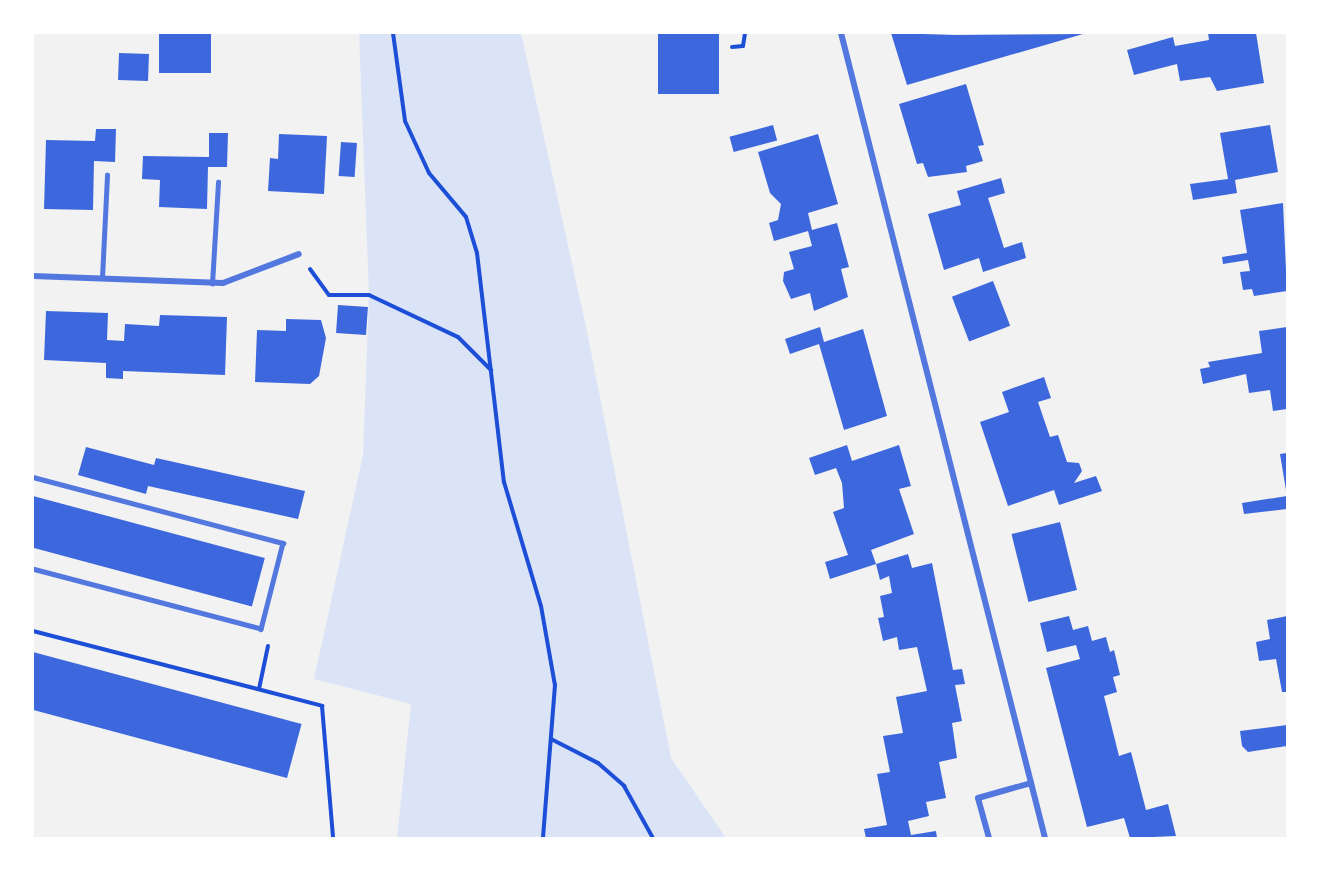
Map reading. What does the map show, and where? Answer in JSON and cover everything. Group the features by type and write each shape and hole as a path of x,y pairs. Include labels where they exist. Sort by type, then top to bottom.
{"street":[{"path":"840,33 1045,838"},
{"path":"33,276 212,284 299,254"},
{"path":"989,838 978,798 1031,783"}],"lane":[{"path":"102,278 107,176"},
{"path":"212,284 218,182"},
{"path":"33,477 283,543 261,629 33,569"}],"path":[{"path":"393,33 405,121 429,173 466,217 477,253 504,482 541,606 555,685 543,838"},
{"path":"732,47 743,46 745,33"},
{"path":"299,254 329,295 369,295 458,338 491,370"},
{"path":"259,689 269,649 261,629"},
{"path":"33,631 322,706 333,838"},
{"path":"551,739 598,763 624,786 653,838"}],"shaded area":[{"path":"359,33 521,33 588,336 671,758 726,838 397,838 411,704 314,679 363,455 369,295"}],"building":[{"path":"159,33 211,33 211,73 159,73"},
{"path":"658,33 719,33 719,94 658,94"},
{"path":"891,33 955,35 1083,34 907,85"},
{"path":"1208,33 1256,33 1264,83 1217,91 1210,77 1180,81 1177,64 1134,75 1127,50 1173,37 1175,46 1209,40"},
{"path":"119,53 149,54 148,81 118,80"},
{"path":"966,84 984,145 978,146 983,161 966,166 967,172 928,177 923,163 917,164 899,104"},
{"path":"773,125 777,140 734,152 730,137"},
{"path":"1270,125 1278,172 1235,180 1237,193 1193,200 1190,184 1228,179 1220,133"},
{"path":"96,129 116,129 115,162 94,161 93,210 44,209 46,140 95,141"},
{"path":"209,133 228,133 227,167 208,167 207,209 159,207 160,180 142,179 143,156 209,157"},
{"path":"279,134 327,136 324,194 268,191 270,158 278,159"},
{"path":"818,134 838,204 808,213 812,230 837,223 849,267 841,269 848,297 814,311 810,293 791,299 783,281 784,272 794,269 789,252 812,246 808,231 774,241 769,223 778,220 781,204 770,193 758,152"},
{"path":"341,142 357,143 355,177 339,176"},
{"path":"1001,178 1005,193 988,198 1004,248 1022,242 1026,258 983,272 979,258 944,270 928,214 961,205 957,191"},
{"path":"1283,203 1287,291 1254,296 1252,289 1243,290 1240,272 1250,271 1248,260 1223,264 1222,257 1247,253 1240,210"},
{"path":"993,281 1010,326 969,342 952,297"},
{"path":"338,305 368,307 366,335 336,333"},
{"path":"46,311 108,313 107,340 124,341 125,324 159,326 160,315 227,317 225,375 123,371 123,379 106,378 106,363 44,360"},
{"path":"286,319 321,320 326,338 319,376 310,384 255,382 257,330 286,331"},
{"path":"820,327 824,342 863,329 887,416 844,430 819,344 790,354 785,339"},
{"path":"1287,327 1287,409 1273,411 1270,390 1249,393 1246,374 1203,384 1200,369 1210,367 1208,362 1262,353 1259,331"},
{"path":"1044,377 1051,398 1038,402 1050,437 1058,435 1067,462 1079,463 1082,471 1074,483 1096,476 1102,491 1059,505 1054,490 1008,506 980,422 1009,412 1002,392"},
{"path":"847,445 852,461 899,445 911,486 899,489 914,534 871,550 876,564 830,579 825,562 848,555 833,512 844,508 842,483 836,468 815,475 809,458"},
{"path":"86,447 154,465 156,458 305,491 298,519 148,486 146,494 78,475"},
{"path":"1287,453 1287,490 1286,490 1280,454"},
{"path":"33,496 265,558 252,606 33,548"},
{"path":"1287,496 1287,509 1244,514 1242,503"},
{"path":"1060,522 1077,590 1028,602 1011,534"},
{"path":"908,554 912,568 932,563 953,670 962,669 965,684 955,685 962,721 952,723 957,758 939,762 946,798 926,802 929,816 908,821 911,835 936,831 937,838 866,838 864,829 887,825 877,774 890,772 883,736 903,733 896,697 927,691 917,647 899,650 897,637 883,641 878,618 884,617 880,596 892,593 889,576 880,580 876,564"},
{"path":"1069,616 1073,630 1088,626 1092,641 1106,637 1110,652 1114,650 1120,675 1113,677 1117,692 1104,696 1119,756 1131,752 1146,810 1168,804 1176,836 1130,838 1124,818 1087,827 1046,668 1080,659 1076,645 1047,652 1040,623"},
{"path":"1287,616 1287,692 1282,692 1276,659 1259,661 1256,642 1270,639 1267,620"},
{"path":"33,652 302,724 287,778 33,710"},
{"path":"1287,725 1287,746 1248,752 1242,746 1240,731"}]}
